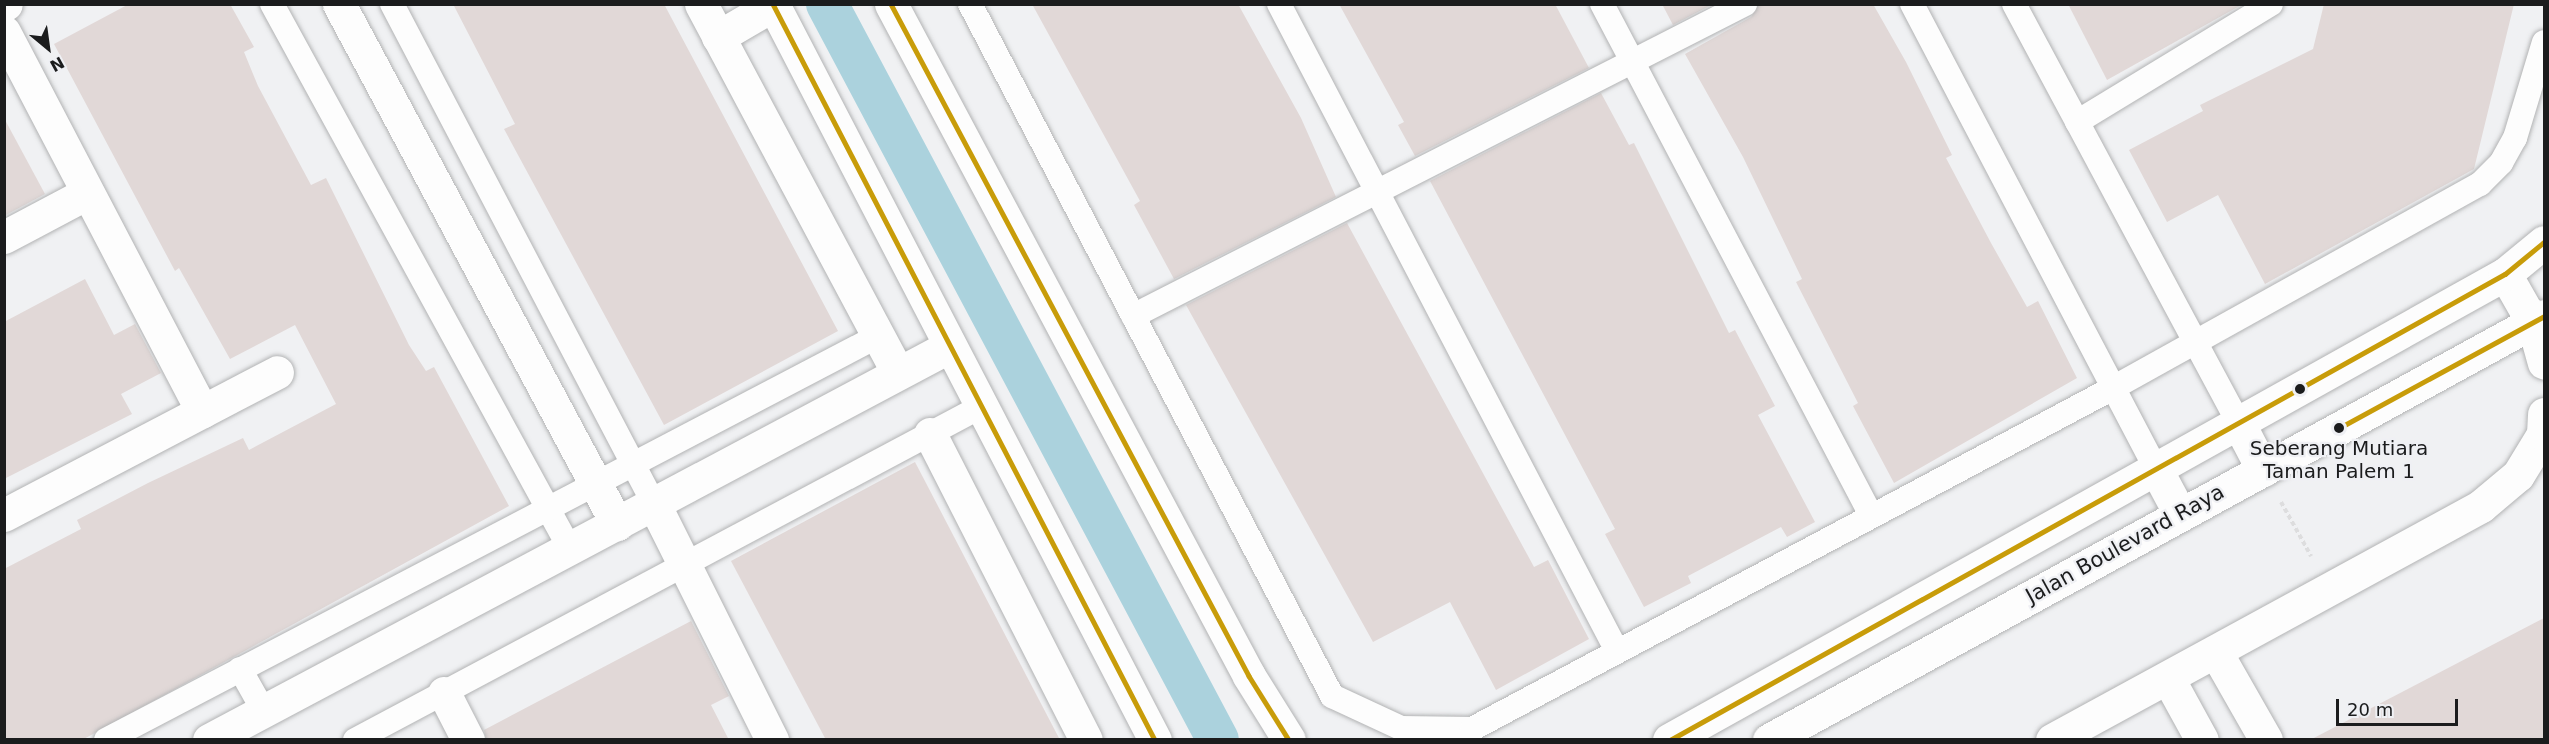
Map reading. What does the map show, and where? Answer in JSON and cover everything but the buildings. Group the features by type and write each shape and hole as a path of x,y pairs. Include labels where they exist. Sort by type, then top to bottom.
{"street":[{"path":"339,4 617,524"},
{"path":"701,4 898,373"},
{"path":"891,4 1244,665 1289,740"},
{"path":"718,37 773,5 1155,740"},
{"path":"4,32 202,411"},
{"path":"4,237 87,193"},
{"path":"1669,740 2505,274 2544,242"},
{"path":"2505,274 2539,319 2544,363"},
{"name":"Jalan Boulevard Raya","path":"1769,740 2539,319"},
{"path":"209,740 950,346"},
{"path":"4,515 277,372"},
{"path":"2052,740 2217,654 2481,507 2518,475 2542,434 2544,414"},
{"path":"2239,424 2263,470"},
{"path":"930,434 1086,740"},
{"path":"2156,469 2180,514"},
{"path":"654,504 772,740"},
{"path":"2217,654 2266,740"},
{"path":"2169,680 2202,740"},
{"path":"444,693 468,740"}],"lane":[{"path":"272,4 570,549"},
{"path":"392,4 654,504"},
{"path":"970,4 1332,696 1401,728 1472,729 2113,388 2480,184 2501,164 2515,138 2544,42"},
{"path":"1278,4 1617,651"},
{"path":"1602,4 1871,515"},
{"path":"1132,316 1633,64 1745,4"},
{"path":"1912,4 2156,469"},
{"path":"2014,4 2239,424"},
{"path":"2077,122 2271,4"},
{"path":"106,740 878,336"},
{"path":"355,740 982,406"},
{"path":"240,669 264,710"}],"path":[{"path":"2263,470 2330,591"}],"waterway":[{"path":"827,4 1218,740"}],"transit line":[{"path":"773,4 1155,740"},
{"path":"891,4 1249,676 1289,740"},
{"path":"1670,740 2505,274 2544,242"},
{"path":"2339,428 2544,316"}],"place":[{"name":"Seberang Mutiara Taman Palem 1","path":"2339,428"}]}
